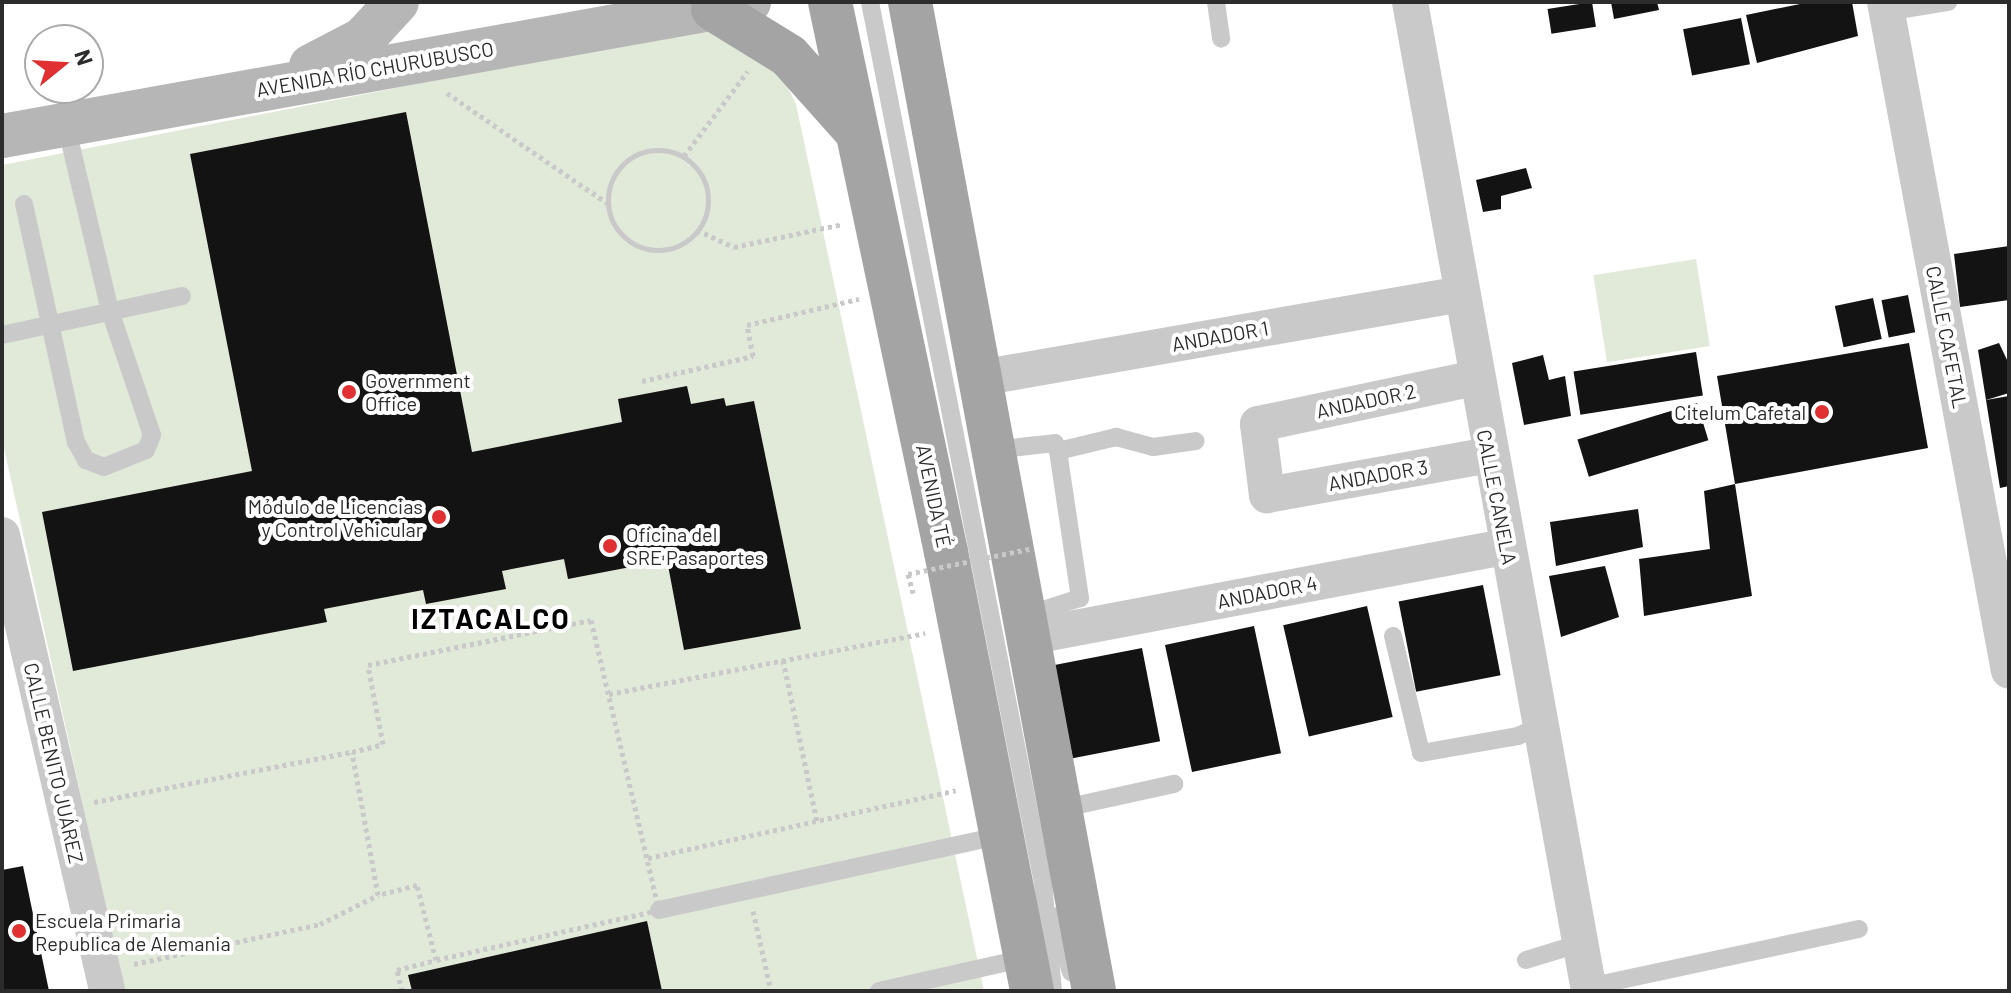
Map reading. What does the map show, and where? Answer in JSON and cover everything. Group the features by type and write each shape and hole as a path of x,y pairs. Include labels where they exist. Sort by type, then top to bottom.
{"main road":[{"path":"274,87 363,39 397,2"},
{"name":"AVENIDA TÉ","path":"830,2 1002,835 1037,980"},
{"path":"910,2 1094,991"},
{"path":"731,6 856,132"},
{"name":"AVENIDA RÍO CHURUBUSCO","path":"2,136 731,6"}],"street":[{"name":"CALLE CANELA","path":"1410,2 1459,294 1588,989"},
{"name":"CALLE CAFETAL","path":"1886,7 2009,671"},
{"name":"ANDADOR 1","path":"980,378 1459,294"},
{"name":"ANDADOR 2","path":"1267,495 1258,424 1475,378"},
{"name":"ANDADOR 3","path":"1267,495 1489,455"},
{"name":"CALLE BENITO JUÁREZ","path":"2,535 104,981"},
{"name":"ANDADOR 4","path":"1026,627 1506,547"}],"lane":[{"path":"870,2 1043,883 1077,991"},
{"path":"1216,2 1221,39"},
{"path":"1886,7 1948,2"},
{"path":"24,204 47,325 76,442 86,460 104,467 146,450 152,435 110,311 66,125"},
{"path":"2,335 182,296"},
{"path":"1058,451 1116,437 1153,447 1196,441"},
{"path":"993,450 1055,443 1058,451 1080,598 1026,627"},
{"path":"1393,636 1421,753 1518,736 1539,726"},
{"path":"1060,809 1174,784"},
{"path":"659,910 1002,835"},
{"path":"879,991 1037,980 1043,883"},
{"path":"1588,989 1859,929"},
{"path":"1526,960 1578,944"}],"path":[{"path":"684,156 770,42"},
{"path":"404,63 608,203 621,236 642,249 667,250 689,240 697,230 708,197 701,173 684,156 660,149 637,153 618,168 608,203"},
{"path":"697,230 734,247 875,217"},
{"path":"642,381 753,356 747,325 891,292"},
{"path":"908,574 1029,549"},
{"path":"65,808 383,744 368,665 591,620 659,910 397,970 402,991"},
{"path":"609,694 923,633"},
{"path":"783,660 817,821"},
{"path":"352,752 378,895"},
{"path":"648,858 992,783"},
{"path":"104,981 320,924 378,895 417,885 436,960"},
{"path":"748,890 771,991"}],"green space":[{"path":"718,25 774,60 796,104 984,991 124,991 2,439 2,165"},
{"path":"1696,259 1710,346 1607,362 1593,275"}],"building":[{"path":"1592,2 1596,27 1551,34 1548,9"},
{"path":"1611,2 1657,2 1659,10 1614,19"},
{"path":"1852,2 1858,36 1757,63 1746,15 1805,3"},
{"path":"1741,18 1750,64 1692,75 1683,29"},
{"name":"Government Office","path":"406,112 472,452 622,422 618,399 687,386 691,404 724,398 726,406 754,401 801,629 684,650 667,560 568,579 564,559 502,571 506,589 426,604 423,590 324,609 327,622 73,671 42,512 252,471 190,154"},
{"path":"1526,168 1532,188 1501,196 1501,209 1483,212 1476,180"},
{"path":"2009,246 2009,300 1960,307 1954,254"},
{"path":"1908,295 1915,332 1889,337 1881,300"},
{"path":"1873,298 1882,339 1844,347 1835,306"},
{"name":"Citelum Cafetal","path":"1909,343 1928,448 1735,484 1717,376"},
{"path":"1999,343 2009,364 2009,393 1986,400 1978,350"},
{"path":"1696,352 1703,395 1580,415 1574,371"},
{"path":"1543,355 1549,380 1565,376 1571,416 1524,425 1512,363"},
{"path":"2009,396 2009,486 2000,488 1986,400"},
{"path":"1697,403 1708,440 1589,477 1577,440"},
{"path":"1735,484 1752,596 1644,616 1639,559 1710,549 1704,491"},
{"path":"1638,509 1643,547 1556,566 1550,522"},
{"path":"1605,566 1619,617 1561,637 1549,576"},
{"path":"1483,585 1501,675 1416,692 1399,601"},
{"path":"1367,606 1393,717 1309,736 1283,625"},
{"path":"1254,626 1281,753 1192,772 1165,645"},
{"path":"1142,648 1160,741 1073,758 1055,665"},
{"name":"Escuela Primaria Republica de Alemania","path":"23,866 49,991 2,991 2,870"},
{"path":"647,921 662,991 412,991 408,975"}],"place":[{"name":"Government Office","path":"349,392"},
{"name":"Citelum Cafetal","path":"1822,412"},
{"name":"Módulo de Licencias y Control Vehicular","path":"439,517"},
{"name":"Oficina del SRE Pasaportes","path":"610,546"},
{"name":"Escuela Primaria Republica de Alemania","path":"19,931"}],"district":[{"name":"IZTACALCO","path":"491,618"}]}
